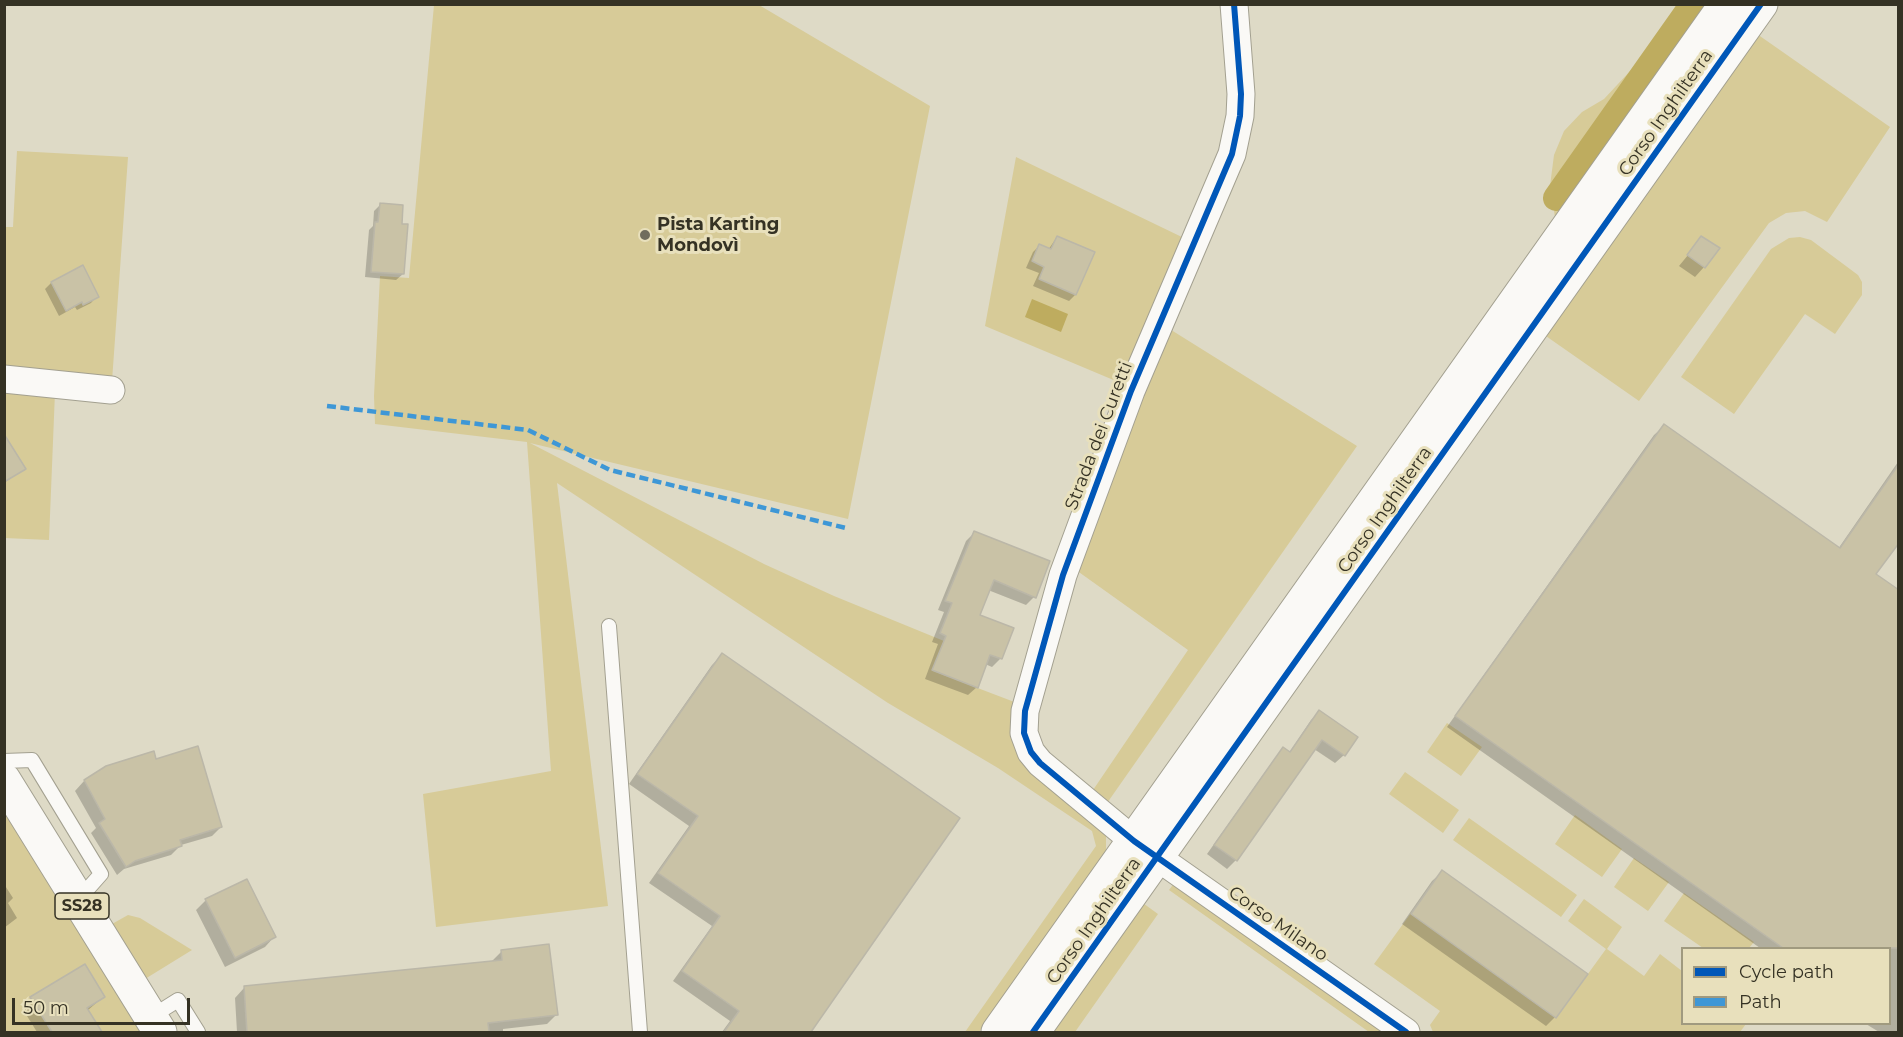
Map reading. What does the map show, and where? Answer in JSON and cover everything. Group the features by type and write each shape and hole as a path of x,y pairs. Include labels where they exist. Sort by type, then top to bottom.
{"street":[{"name":"Strada dei Curetti","path":"1145,849 1040,763 1026,742 1024,722 1063,574 1131,391 1232,153 1240,116 1241,94 1234,4"},
{"name":"Corso Inghilterra","path":"998,1032 1145,849 1280,658 1726,4"},
{"name":"Corso Inghilterra","path":"1280,658 1761,4"},
{"path":"4,379 111,390"},
{"name":"SS28","path":"4,780 155,1025"},
{"name":"Corso Inghilterra","path":"1033,1032 1145,849"},
{"name":"Corso Milano","path":"1145,849 1406,1032"}],"lane":[{"path":"609,626 640,1032"},
{"path":"4,761 32,760 101,874 78,900"},
{"path":"155,1025 178,1000 198,1032"}],"shaded area":[{"name":"Pista Karting Mondovì","path":"434,5 759,5 930,106 848,519 530,443 764,564 834,596 944,641 933,671 1017,703 1016,723 1106,834 1106,850 1098,865 979,1032 965,1032 1096,846 1092,831 998,768 888,703 557,483 608,906 436,927 423,794 551,771 527,442 375,424 374,396 380,276 409,278"},
{"path":"1757,34 1890,127 1827,222 1805,211 1786,213 1769,223 1639,401 1543,334"},
{"path":"1678,44 1555,217 1550,186 1554,155 1564,131 1582,112 1604,99 1631,70 1657,52"},
{"path":"17,151 128,157 112,381 5,370 4,227 13,227"},
{"path":"1016,157 1186,239 1123,384 985,326"},
{"path":"1800,237 1811,240 1858,275 1862,282 1862,295 1835,334 1805,314 1734,414 1681,377 1771,249 1789,238"},
{"path":"1032,299 1068,314 1061,332 1025,317"},
{"path":"1168,328 1357,446 1105,806 1091,793 1188,650 1076,570"},
{"path":"5,386 55,392 49,540 5,538"},
{"path":"1447,723 1482,747 1461,776 1427,752"},
{"path":"1405,772 1459,810 1443,833 1389,794"},
{"path":"4,801 146,1032 5,1032"},
{"path":"1575,815 1622,849 1602,877 1555,844"},
{"path":"1469,818 1577,895 1561,917 1453,840"},
{"path":"1634,858 1669,882 1648,911 1614,887"},
{"path":"1175,882 1387,1032 1369,1032 1169,890"},
{"path":"1684,893 1754,942 1750,947 1702,947 1664,921"},
{"path":"1584,899 1622,927 1607,949 1644,976 1660,954 1681,970 1681,1025 1745,1025 1740,1032 1433,1032 1430,1025 1440,1011 1374,964 1411,913 1556,1018 1606,949 1568,921"},
{"path":"1140,901 1158,914 1075,1032 1047,1032"},
{"path":"128,915 140,918 192,950 145,979 112,924"}],"building":[{"path":"380,203 403,205 402,224 408,224 404,274 371,272 375,222 378,222"},
{"path":"1057,236 1095,252 1076,295 1039,279 1044,267 1032,261 1039,244 1051,249"},
{"path":"1701,236 1720,248 1705,268 1687,255"},
{"path":"83,265 99,297 83,305 82,302 66,311 51,282"},
{"path":"1664,424 1840,548 1899,464 1899,543 1876,574 1899,590 1899,948 1782,947 1455,716"},
{"path":"4,434 26,469 4,482"},
{"path":"974,531 1050,561 1036,598 994,580 980,615 1014,628 1002,659 990,655 978,688 932,670 946,636 940,633 952,603 945,601"},
{"path":"722,653 960,818 811,1032 724,1032 739,1011 682,971 720,916 658,873 698,816 637,774"},
{"path":"1319,710 1358,737 1345,756 1322,740 1237,861 1214,845 1283,747 1290,752"},
{"path":"198,746 222,827 180,840 182,846 135,861 126,867 99,823 105,819 84,780 106,766 154,751 156,759"},
{"path":"1442,870 1588,974 1556,1018 1411,914"},
{"path":"247,879 276,937 235,958 205,899"},
{"path":"549,944 558,1015 488,1023 489,1032 247,1032 244,986 502,960 501,950"},
{"path":"85,964 105,997 87,1008 102,1032 52,1032 30,997"}],"waterway":[{"path":"1556,198 1693,4"}],"marked path":[{"path":"327,406 528,430 610,470 846,528"}],"cycle path":[{"path":"1234,4 1241,94 1240,116 1232,154 1131,391 1063,575 1025,711 1024,733 1031,752 1040,763 1134,841 1406,1032"},
{"path":"1033,1032 1761,4"}],"place":[{"name":"Pista Karting Mondovì","path":"645,235"}]}
